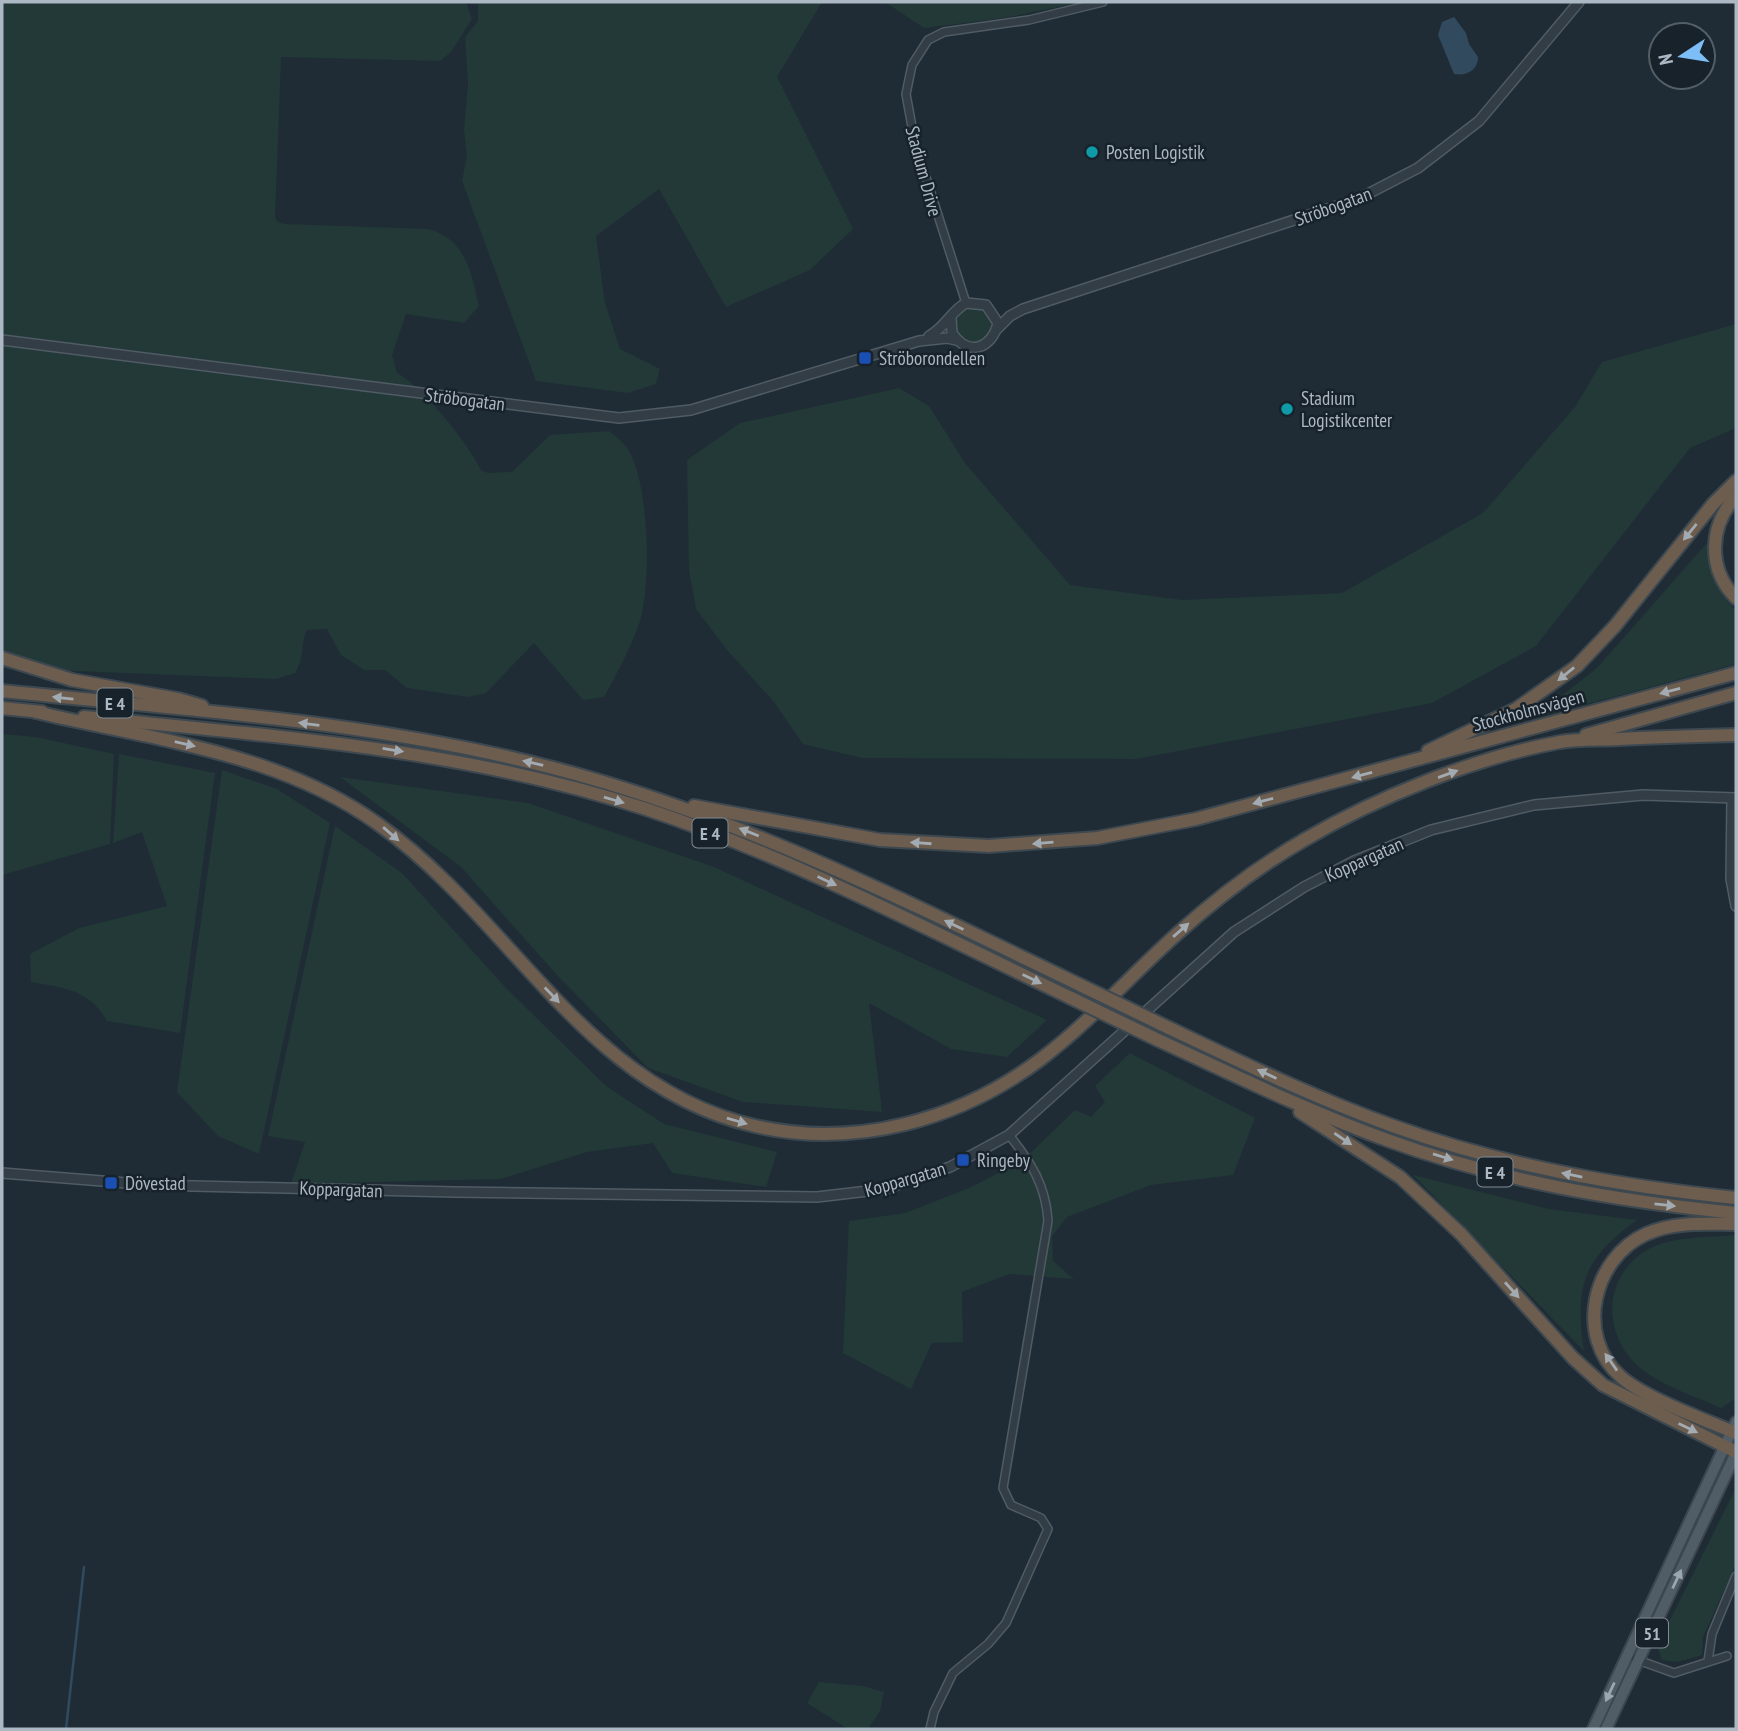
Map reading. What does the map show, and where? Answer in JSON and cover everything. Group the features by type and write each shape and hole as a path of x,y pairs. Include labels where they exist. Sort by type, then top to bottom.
{"highway":[{"path":"1395,766 1516,709 1577,666 1615,626 1713,504 1736,481"},
{"path":"1736,496 1718,524 1714,547 1717,569 1736,598"},
{"path":"2,658 72,680 178,699 228,715"},
{"name":"Stockholmsvägen","path":"645,797 880,840 989,846 1097,838 1146,830 1329,784 1736,673"},
{"name":"E 4","path":"2,691 228,715 487,752 556,768 738,828 823,863 1341,1107 1491,1157 1652,1189 1736,1198"},
{"name":"Stockholmsvägen","path":"1562,742 1736,693"},
{"name":"E 4","path":"2,708 390,749 558,784 645,809 733,841 813,875 1264,1090 1390,1141 1488,1171 1650,1204 1736,1213"},
{"path":"36,712 236,756 283,773 336,798 379,824 427,865 604,1048 638,1075 680,1100 716,1115 757,1127 838,1135 882,1130 925,1120 965,1105 1004,1085 1045,1056 1223,894 1273,859 1336,822 1420,784 1562,742 1736,735"},
{"path":"1264,1090 1400,1177 1461,1234 1573,1358 1603,1385 1733,1450"},
{"path":"1735,1429 1620,1376 1604,1353 1596,1331 1594,1311 1597,1286 1610,1262 1629,1244 1647,1233 1672,1227 1736,1224"}],"main road":[{"name":"51","path":"1593,1729 1633,1658 1733,1450 1735,1429"},
{"name":"51","path":"1606,1729 1633,1658"}],"street":[{"name":"Stadium Drive","path":"966,303 933,207 915,143 906,94 912,65 928,40 956,28 1029,20 1103,2"},
{"name":"Ströbogatan","path":"997,329 1010,316 1023,309 1358,198 1418,168 1479,121 1579,2"},
{"path":"966,303 978,303 992,310 997,317 994,337 981,347 971,348 956,340 952,333 951,318 966,303"},
{"name":"Ströbogatan","path":"992,310 1023,309"},
{"name":"Ströbogatan","path":"919,341 940,330 951,318"},
{"name":"Ströbogatan","path":"2,340 619,418 691,410 919,341 934,338 956,340"},
{"name":"Koppargatan","path":"2,1173 188,1186 817,1197 849,1195 914,1181 950,1167 1009,1135 1214,948 1256,917 1354,861 1431,830 1534,805 1643,795 1734,798"},
{"path":"1734,798 1731,879 1736,906"},
{"path":"930,1729 934,1712 953,1673 997,1635 1006,1623 1048,1529 1041,1518 1011,1505 1003,1488 1048,1221 1044,1190 1034,1168 1009,1135"},
{"path":"1708,1661 1712,1634 1736,1576"},
{"path":"1633,1658 1674,1673 1727,1656"}],"green space":[{"path":"2,2 466,2 472,19 451,52 440,61 281,57 275,217 278,222 285,224 429,229 441,234 459,249 473,281 479,306 464,323 406,314 392,355 397,373 419,390 444,417 481,470 488,473 512,472 550,435 609,431 625,445 640,481 644,506 646,585 639,624 632,643 604,697 583,700 534,643 486,693 468,697 407,688 385,670 364,670 341,655 327,629 307,630 295,673 276,679 2,668"},
{"path":"478,2 822,2 777,77 853,229 810,270 726,307 659,189 596,236 605,303 620,349 660,369 656,384 628,393 536,381 462,181 467,156 464,130 468,85 465,37 478,21"},
{"path":"885,2 1083,2 1004,18 924,28"},
{"path":"974,307 987,312 992,325 987,338 974,343 961,338 956,325 961,312"},
{"path":"1736,324 1736,428 1690,448 1536,646 1432,703 1136,759 862,758 803,744 774,702 727,650 696,609 689,570 687,460 740,423 899,388 929,406 965,463 1070,585 1182,600 1342,593 1483,513 1575,407 1602,362"},
{"path":"1707,543 1719,588 1736,610 1736,664 1532,719 1597,668"},
{"path":"2,734 36,737 114,754 110,844 2,875"},
{"path":"119,754 215,773 180,1033 107,1021 93,1003 75,992 31,982 30,954 79,928 167,906 142,832 113,843"},
{"path":"222,770 277,789 330,823 259,1154 218,1136 177,1092"},
{"path":"340,777 528,803 714,867 1047,1020 1007,1057 951,1049 869,1003 882,1112 743,1102 648,1068 557,975 461,867"},
{"path":"335,826 402,873 506,988 606,1086 664,1124 777,1152 766,1187 672,1173 653,1143 587,1152 501,1179 291,1184 305,1142 268,1136"},
{"path":"1130,1053 1255,1118 1233,1175 1151,1185 1067,1217 1052,1236 1053,1261 1074,1279 1009,1274 962,1292 963,1342 932,1343 911,1389 843,1353 849,1221 905,1213 969,1188 1022,1161 1075,1110 1091,1117 1105,1102 1095,1086"},
{"path":"1413,1175 1549,1209 1637,1220 1605,1247 1587,1275 1581,1308 1584,1351"},
{"path":"1736,1235 1736,1398 1721,1408 1662,1382 1644,1371 1631,1359 1621,1344 1612,1312 1619,1280 1628,1265 1642,1253 1675,1240"},
{"path":"1736,1488 1736,1564 1703,1637 1702,1655 1678,1662 1662,1660 1657,1646"},
{"path":"819,1682 863,1686 884,1692 880,1711 868,1729 848,1729 807,1703"}],"water":[{"path":"1454,17 1478,57 1474,69 1463,74 1454,74 1438,35 1442,22"}],"waterway":[{"path":"66,1729 84,1567"}],"place":[{"name":"Posten Logistik","path":"1092,152"},
{"name":"Ströborondellen","path":"865,358"},
{"name":"Stadium Logistikcenter","path":"1287,409"},
{"name":"Ringeby","path":"963,1160"},
{"name":"Dövestad","path":"111,1183"}]}
